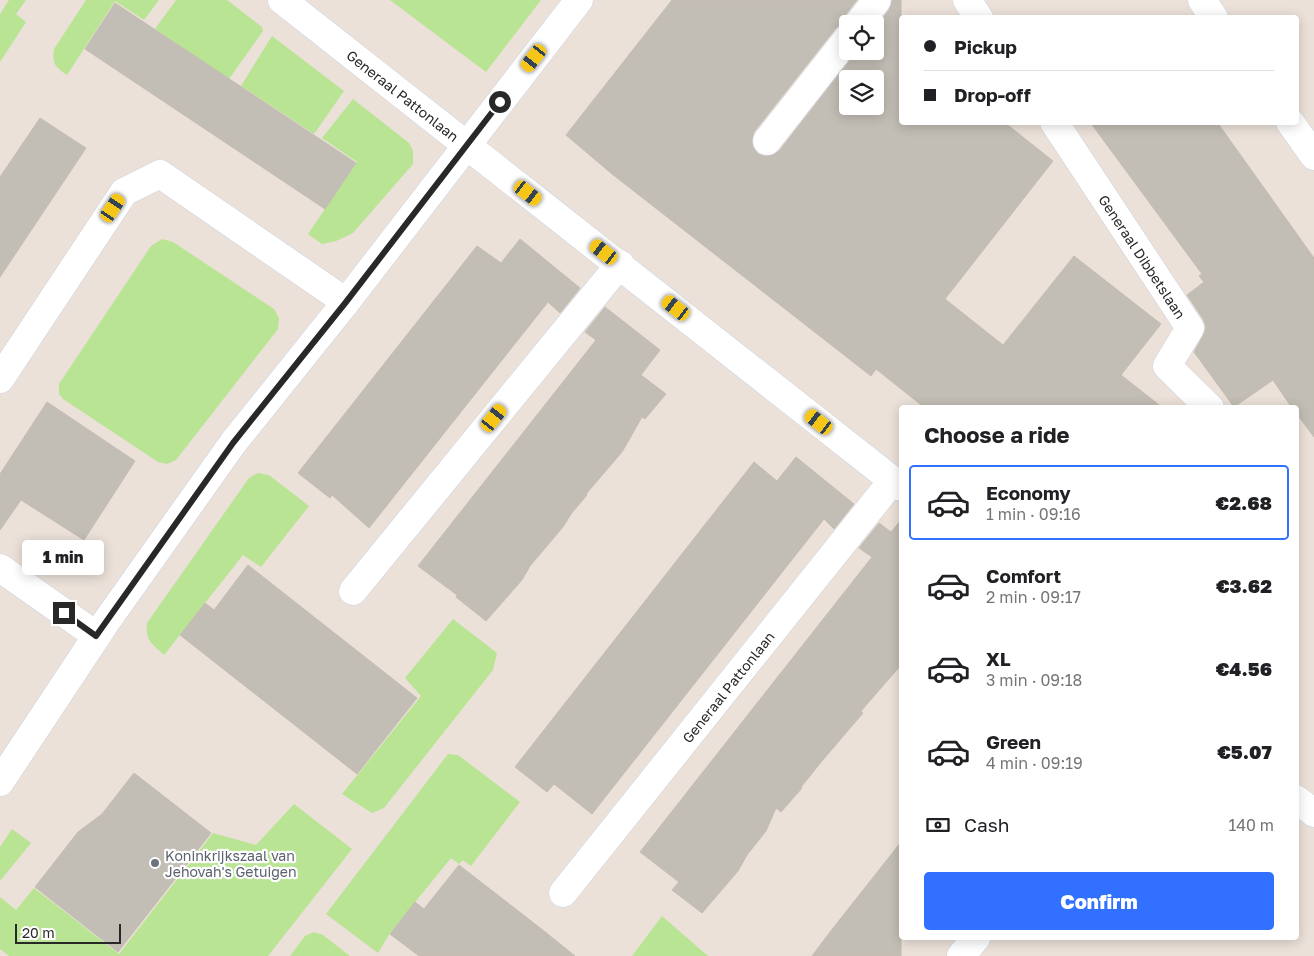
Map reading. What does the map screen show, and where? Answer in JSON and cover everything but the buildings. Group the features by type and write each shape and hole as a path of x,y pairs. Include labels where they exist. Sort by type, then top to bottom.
{"street":[{"name":"Generaal Pattonlaan","path":"282,0 620,264 897,484 563,893"},
{"path":"0,782 96,636 233,443 346,302 579,0"},
{"path":"865,15 877,0"},
{"path":"966,0 977,15"},
{"path":"1202,0 1212,15"},
{"path":"767,141 839,49"},
{"name":"Generaal Dibbetslaan","path":"1056,125 1190,328 1167,366 1207,405"},
{"path":"1292,125 1314,156"},
{"path":"0,379 124,192 160,174 346,302"},
{"path":"353,590 620,264"},
{"path":"0,568 96,636"},
{"path":"1299,800 1314,812"},
{"path":"961,956 974,940"}],"green space":[{"path":"9,0 26,0 16,14 26,22 0,62 0,14"},
{"path":"86,0 159,0 144,20 115,1 67,75 55,65 54,49"},
{"path":"176,0 227,0 262,27 263,31 229,79 155,29"},
{"path":"390,0 541,0 486,72"},
{"path":"272,36 344,91 314,134 241,86"},
{"path":"353,99 409,143 413,151 413,164 353,233 336,241 322,244 308,234 357,162 322,138"},
{"path":"162,239 173,242 274,309 279,318 278,329 176,460 167,464 158,462 63,399 59,394 59,384 151,246"},
{"path":"258,473 269,475 309,506 261,567 243,555 164,655 148,638 147,623 249,478"},
{"path":"453,619 497,653 493,670 384,808 372,813 342,794 421,696 405,678"},
{"path":"448,754 458,755 520,802 471,866 463,860 459,864 451,858 390,933 378,953 326,914"},
{"path":"294,804 352,849 268,956 9,956 0,949 0,897 16,910 34,888 119,954 213,833 256,845"},
{"path":"12,829 31,843 0,881 0,847"},
{"path":"662,916 708,956 632,956"},
{"path":"314,932 323,935 350,956 290,956 305,936"}],"place":[{"name":"Koninkrijkszaal van Jehovah's Getuigen","path":"155,863"}],"route":[{"path":"64,613 96,636 233,443 346,302 500,102"}]}
